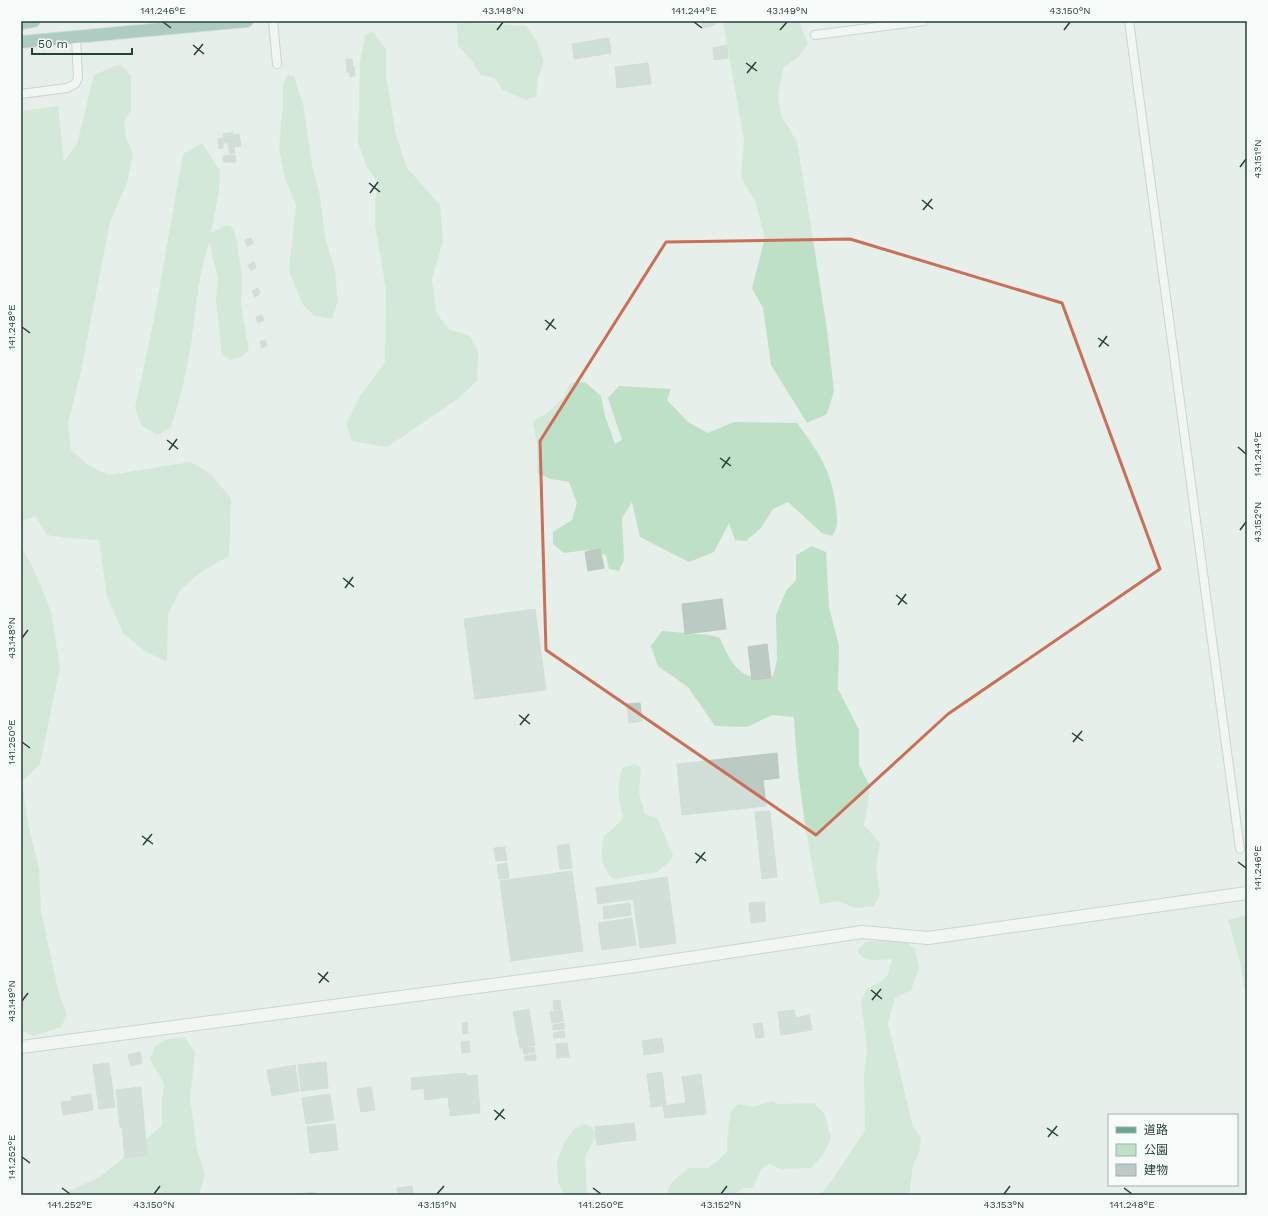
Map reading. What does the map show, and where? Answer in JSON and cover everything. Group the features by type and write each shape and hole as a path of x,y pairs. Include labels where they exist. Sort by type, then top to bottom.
{"main road":[{"path":"21,23 34,21"},
{"path":"21,42 247,21"}],"street":[{"path":"21,1047 629,967 862,932 928,938 1247,893"}],"lane":[{"path":"273,21 277,64"},
{"path":"815,35 924,21"},
{"path":"1129,21 1240,849"},
{"path":"21,94 67,88 75,84 78,78 76,37"}],"highlighted area":[{"path":"850,239 1062,303 1160,569 948,714 816,835 546,650 540,441 666,242"}],"green space":[{"path":"723,21 799,21 808,44 798,57 783,68 778,96 781,115 797,142 827,330 834,391 827,414 807,423 771,365 763,308 752,288 765,238 755,201 741,177 744,140"},
{"path":"457,22 526,26 536,40 544,61 538,78 536,96 526,100 503,90 495,78 481,75 472,61 458,46"},
{"path":"373,32 386,50 386,75 396,135 407,168 440,205 443,241 432,279 436,312 448,329 470,336 478,351 477,381 455,401 387,447 352,441 346,424 360,396 385,362 386,289 375,225 375,201 378,183 367,167 358,142 360,62 365,35"},
{"path":"120,64 131,75 131,110 124,121 126,137 133,154 127,183 110,222 81,371 68,423 71,450 88,465 109,475 191,462 212,475 231,499 229,556 198,574 180,590 168,614 167,662 145,651 123,633 107,597 99,540 47,535 35,516 21,521 21,111 58,106 64,162 77,144 94,75"},
{"path":"287,75 294,76 303,104 312,165 320,196 325,237 335,271 338,301 332,319 315,316 303,305 289,271 296,205 284,176 279,146 283,107 283,84"},
{"path":"202,143 220,171 219,191 211,233 225,226 229,226 234,229 237,242 242,278 241,306 249,350 243,356 231,360 222,355 216,299 218,277 209,242 200,278 192,338 178,405 171,427 158,435 141,425 135,408 154,319 183,154"},
{"path":"585,382 601,396 605,416 615,444 622,440 608,398 619,386 671,389 667,400 688,422 708,433 734,422 797,423 818,452 831,483 837,519 837,526 834,533 832,536 822,533 788,502 773,509 761,528 746,541 735,540 729,523 714,552 689,562 640,537 632,502 622,518 624,560 619,571 609,569 606,555 587,550 564,553 553,544 553,532 572,520 577,503 569,482 551,479 537,473 537,445 533,421 546,414 563,398 570,383"},
{"path":"21,546 35,572 51,611 60,668 40,764 22,782 28,823 39,869 41,911 58,990 67,1015 61,1027 33,1036 21,1030"},
{"path":"812,546 826,552 829,607 839,646 838,689 859,730 859,765 869,784 868,804 864,825 880,843 876,866 880,895 874,906 856,908 838,901 820,904 803,811 795,741 794,717 772,715 747,727 715,726 688,687 658,666 651,646 662,631 709,635 720,638 732,662 742,672 754,677 773,676 777,660 776,615 786,591 796,580 796,555"},
{"path":"635,764 641,767 639,793 645,814 657,818 673,855 668,863 656,872 614,879 603,865 602,848 604,836 623,818 619,799 620,776 622,768"},
{"path":"1247,915 1247,1004 1240,961 1228,920"},
{"path":"878,940 906,942 915,949 919,968 911,990 895,998 888,1023 913,1127 921,1137 919,1153 913,1165 909,1195 817,1195 823,1192 833,1179 865,1130 864,1074 867,1049 861,1000 868,988 879,983 888,975 892,959 868,959 857,950 866,942"},
{"path":"185,1037 195,1053 190,1098 197,1150 205,1175 199,1195 65,1195 69,1191 100,1177 162,1126 164,1084 150,1059 155,1046 169,1039"},
{"path":"772,1101 778,1104 814,1103 825,1115 831,1139 822,1156 811,1168 781,1169 769,1164 761,1169 753,1188 744,1188 735,1195 666,1195 670,1185 688,1168 709,1168 727,1153 731,1111 738,1104 754,1107"},
{"path":"585,1124 591,1127 597,1135 585,1156 587,1195 565,1195 558,1182 557,1160 565,1142 574,1129"}],"building":[{"path":"701,21 714,21 715,25 703,28"},
{"path":"609,38 611,53 574,59 572,44"},
{"path":"727,45 728,58 714,60 713,48"},
{"path":"346,59 352,59 355,76 350,77 350,72 347,72"},
{"path":"648,63 651,84 617,88 615,67"},
{"path":"233,132 233,135 239,134 241,146 234,147 235,153 230,154 228,143 225,143 223,134"},
{"path":"223,138 223,148 219,149 218,139"},
{"path":"235,155 236,162 223,162 223,156"},
{"path":"251,238 253,244 247,246 245,240"},
{"path":"254,262 256,268 251,271 248,265"},
{"path":"258,288 260,294 255,297 252,291"},
{"path":"262,315 264,320 258,323 256,317"},
{"path":"265,340 267,346 262,348 260,342"},
{"path":"600,549 604,568 588,571 585,552"},
{"path":"722,599 726,629 685,634 682,604"},
{"path":"535,609 546,690 475,699 464,619"},
{"path":"767,644 771,678 752,680 748,647"},
{"path":"640,703 642,721 629,723 627,704"},
{"path":"777,753 779,778 763,780 766,806 682,815 677,764"},
{"path":"770,811 777,877 762,879 755,812"},
{"path":"569,844 572,868 560,869 557,846"},
{"path":"505,847 507,860 496,861 494,848"},
{"path":"507,863 509,878 499,879 497,865"},
{"path":"572,871 583,951 511,961 500,881"},
{"path":"667,877 676,943 640,948 633,899 598,904 596,888"},
{"path":"764,902 766,921 751,923 749,903"},
{"path":"630,903 631,915 604,919 603,907"},
{"path":"632,918 636,945 602,950 598,923"},
{"path":"560,1000 561,1009 554,1010 553,1001"},
{"path":"529,1009 535,1045 520,1048 513,1012"},
{"path":"562,1010 563,1021 552,1023 550,1012"},
{"path":"794,1010 796,1018 809,1015 812,1030 781,1035 778,1012"},
{"path":"467,1022 468,1033 463,1034 462,1023"},
{"path":"564,1023 564,1029 553,1030 553,1025"},
{"path":"762,1023 764,1037 756,1038 753,1024"},
{"path":"564,1031 565,1037 554,1038 553,1033"},
{"path":"662,1038 664,1052 644,1055 642,1041"},
{"path":"469,1041 470,1052 462,1053 461,1042"},
{"path":"567,1043 569,1057 557,1058 556,1044"},
{"path":"534,1047 535,1052 524,1054 523,1048"},
{"path":"140,1052 142,1063 131,1066 128,1055"},
{"path":"536,1054 536,1060 525,1061 525,1056"},
{"path":"326,1062 328,1088 301,1091 298,1065"},
{"path":"109,1063 115,1107 99,1109 93,1065"},
{"path":"295,1065 299,1091 272,1096 267,1070"},
{"path":"662,1072 666,1105 651,1107 647,1074"},
{"path":"466,1073 467,1076 477,1075 480,1113 450,1116 448,1097 425,1100 424,1088 412,1090 411,1078"},
{"path":"701,1074 706,1114 665,1118 663,1106 686,1103 682,1077"},
{"path":"141,1087 147,1155 125,1158 116,1090"},
{"path":"371,1087 375,1110 361,1112 357,1089"},
{"path":"91,1094 93,1110 63,1115 61,1102 72,1101 71,1097"},
{"path":"330,1094 334,1120 306,1124 302,1098"},
{"path":"634,1123 636,1140 597,1145 595,1127"},
{"path":"335,1124 338,1150 310,1153 307,1127"},
{"path":"412,1186 413,1195 398,1195 397,1188"},
{"path":"315,1192 315,1195 298,1195 298,1194"}]}
